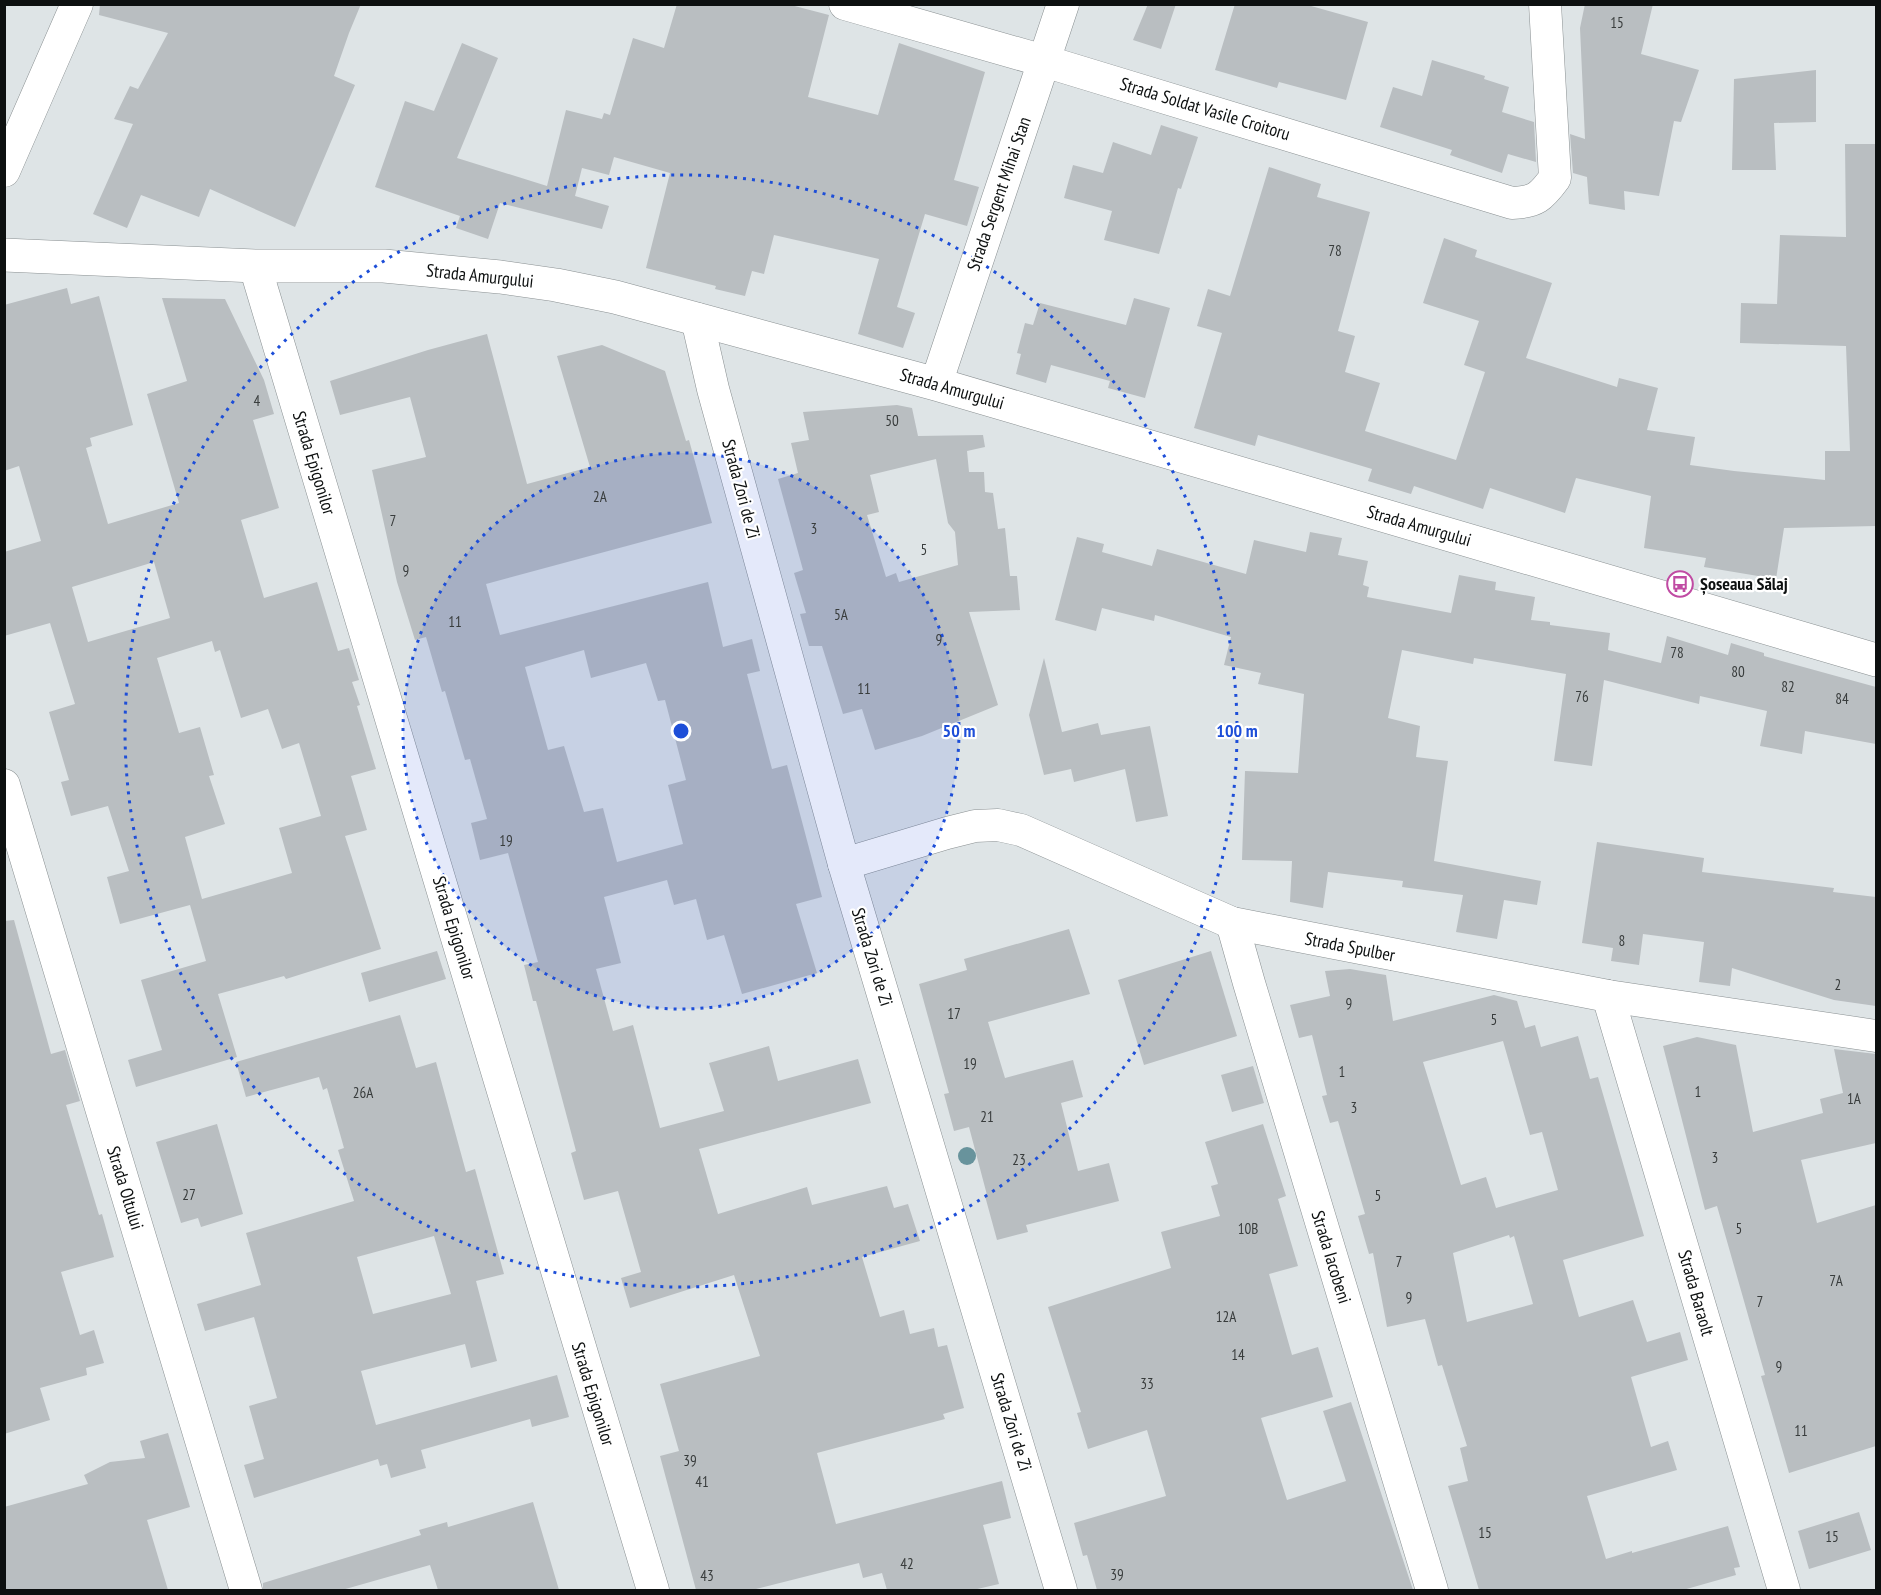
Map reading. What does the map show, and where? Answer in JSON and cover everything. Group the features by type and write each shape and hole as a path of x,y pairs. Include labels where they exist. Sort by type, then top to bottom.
{"street":[{"path":"4,171 77,4"},
{"name":"Strada Soldat Vasile Croitoru","path":"845,4 911,14 1044,61 1512,202 1528,202 1543,195 1555,178 1545,4"},
{"name":"Strada Sergent Mihai Stan","path":"936,384 1063,4"},
{"name":"Strada Amurgului","path":"4,255 255,266 384,266 500,277 615,297 936,384 1876,660"},
{"name":"Strada Epigonilor","path":"255,266 652,1590"},
{"name":"Strada Zori de Zi","path":"697,319 716,400 844,864 1061,1590"},
{"name":"Strada Oltului","path":"4,785 246,1590"},
{"name":"Strada Spulber","path":"844,864 947,833 975,826 998,825 1021,830 1232,923 1608,996 1876,1036"},
{"name":"Strada Iacobeni","path":"1232,923 1248,983 1432,1590"},
{"name":"Strada Baraolt","path":"1608,996 1784,1590"}],"building":[{"path":"100,4 361,4 334,76 355,85 295,227 210,189 199,217 141,195 127,228 93,214 133,124 114,119 130,86 138,89 168,33 99,15"},
{"path":"677,4 787,4 829,15 808,97 878,115 899,43 985,72 954,180 979,187 967,226 925,214 897,307 915,313 903,348 858,334 879,259 774,235 764,274 752,271 745,296 646,268 670,173 614,157 609,175 582,168 575,196 609,206 602,229 500,203 488,239 456,228 460,216 375,187 405,101 434,111 462,43 498,58 457,158 547,186 566,110 602,119 604,113 610,115 633,38 664,48"},
{"path":"1148,4 1176,4 1161,49 1133,40"},
{"path":"1235,4 1304,4 1368,22 1346,100 1279,82 1277,88 1215,70"},
{"path":"1585,4 1653,4 1641,54 1699,70 1681,122 1674,121 1659,196 1624,191 1625,210 1589,204 1587,177 1573,173 1570,134 1585,139 1580,28"},
{"path":"1432,60 1485,76 1484,79 1509,87 1502,112 1534,122 1536,162 1508,154 1502,173 1450,155 1452,150 1380,127 1393,87 1422,96"},
{"path":"1816,70 1816,122 1774,123 1776,170 1732,170 1734,79"},
{"path":"1161,125 1198,137 1181,189 1178,188 1159,254 1104,240 1112,211 1064,198 1073,165 1103,173 1113,142 1151,155"},
{"path":"1845,144 1876,144 1876,526 1784,528 1776,579 1704,567 1706,558 1644,548 1651,496 1576,478 1565,513 1490,488 1483,509 1414,486 1411,494 1368,481 1372,469 1258,435 1255,446 1194,428 1222,333 1197,326 1208,289 1230,296 1269,167 1321,184 1317,197 1370,212 1338,331 1355,336 1345,372 1380,383 1365,431 1456,460 1485,372 1464,365 1479,321 1423,303 1444,238 1477,250 1475,257 1552,283 1526,358 1617,387 1619,378 1658,388 1647,430 1695,437 1690,465 1825,480 1825,451 1850,451 1846,346 1740,343 1741,303 1777,304 1780,235 1846,237"},
{"path":"67,288 71,304 99,296 133,425 90,438 92,446 86,448 108,524 179,503 147,394 187,381 162,298 225,299 264,380 274,414 253,420 279,508 241,520 264,598 317,582 338,651 349,648 359,680 352,682 360,705 357,706 376,769 351,776 367,830 345,836 381,949 286,979 284,976 218,994 237,1057 136,1087 128,1060 162,1050 141,980 206,961 190,905 120,924 107,877 129,871 108,806 71,816 61,782 69,780 49,712 75,704 50,623 4,636 4,552 41,541 19,466 4,471 4,305","holes":["154,562 170,618 88,642 72,587","212,641 215,652 220,650 241,718 268,709 282,749 299,743 321,816 279,828 292,873 202,899 185,837 225,824 209,776 214,775 200,727 179,733 157,658"]},
{"path":"1134,298 1170,308 1145,398 1108,388 1110,381 1051,365 1046,383 1016,374 1021,354 1017,353 1025,323 1033,325 1040,303 1126,325"},
{"path":"487,334 527,484 590,467 557,356 602,345 665,371 686,441 689,440 712,523 486,584 500,635 708,582 723,647 752,639 760,671 747,674 772,769 787,765 822,897 796,904 817,973 742,994 724,935 707,940 696,899 674,905 667,880 604,897 621,963 596,969 613,1031 633,1025 660,1128 724,1111 709,1063 769,1046 778,1081 858,1059 871,1103 699,1149 718,1214 807,1187 812,1205 887,1186 894,1208 908,1204 920,1241 862,1257 880,1317 904,1310 910,1334 934,1328 938,1347 947,1345 964,1408 943,1414 945,1419 817,1453 836,1524 1002,1481 1011,1518 983,1525 999,1584 973,1590 887,1590 882,1573 863,1578 859,1563 752,1590 696,1590 660,1456 679,1451 660,1384 760,1356 734,1275 630,1308 621,1278 641,1272 618,1191 584,1200 571,1153 576,1151 536,1001 533,1001 524,965 538,962 508,853 480,860 471,823 487,819 470,759 465,760 426,637 415,640 397,582 372,470 426,457 410,397 340,415 330,381","holes":["584,650 591,678 646,663 658,701 665,700 686,780 668,785 683,844 617,862 603,808 584,812 564,746 548,750 525,667"]},
{"path":"897,405 912,408 918,436 983,435 985,447 967,451 969,472 984,472 985,492 993,493 998,529 1005,528 1010,576 1017,576 1020,610 969,612 998,705 922,736 875,750 862,709 843,714 822,646 809,646 800,614 806,613 794,573 803,570 778,479 798,473 791,443 809,440 803,412","holes":["936,459 948,523 955,532 958,565 899,582 896,573 886,577 867,515 879,512 870,475"]},
{"path":"1310,532 1342,538 1338,555 1368,561 1363,585 1369,587 1367,597 1451,613 1459,575 1496,582 1495,590 1535,597 1531,620 1550,622 1550,625 1610,633 1608,650 1661,663 1667,636 1728,655 1731,643 1764,653 1764,656 1876,687 1876,744 1805,731 1802,754 1760,746 1767,711 1700,696 1699,704 1604,680 1592,766 1554,761 1566,674 1474,658 1473,664 1402,650 1388,718 1420,726 1416,757 1448,761 1434,861 1541,881 1537,905 1504,900 1497,939 1456,932 1463,895 1402,887 1403,881 1328,872 1323,908 1290,902 1292,861 1242,860 1245,771 1298,773 1304,694 1258,684 1261,673 1224,665 1231,637 1155,615 1154,621 1102,608 1096,631 1055,620 1077,537 1104,544 1102,552 1152,566 1157,549 1246,574 1254,540 1306,552"},
{"path":"1044,658 1062,732 1098,723 1101,735 1150,726 1168,816 1136,822 1125,769 1074,782 1071,769 1044,775 1029,715"},
{"path":"1597,842 1704,858 1702,872 1834,888 1833,892 1876,897 1876,1006 1834,1000 1732,968 1730,986 1699,982 1704,942 1643,934 1639,965 1611,961 1613,948 1582,943"},
{"path":"14,920 51,1054 65,1050 80,1101 66,1105 114,1257 61,1272 80,1335 94,1330 104,1363 86,1368 87,1375 40,1388 50,1420 4,1434 4,921"},
{"path":"1069,929 1090,994 988,1022 1005,1078 1073,1060 1083,1097 1061,1103 1078,1171 1109,1163 1119,1201 1026,1225 1028,1232 997,1240 969,1127 954,1131 944,1094 949,1093 919,984 967,970 964,959"},
{"path":"437,951 446,979 369,1002 361,973"},
{"path":"1211,951 1237,1036 1144,1065 1118,980"},
{"path":"1350,969 1386,975 1393,1021 1494,995 1517,1001 1525,1028 1535,1025 1541,1047 1578,1036 1590,1079 1598,1077 1644,1236 1563,1260 1579,1317 1633,1300 1647,1342 1680,1332 1688,1360 1631,1377 1651,1447 1668,1441 1677,1470 1587,1496 1606,1559 1728,1526 1740,1567 1734,1568 1736,1575 1683,1590 1479,1590 1448,1486 1468,1481 1460,1448 1467,1446 1442,1365 1438,1366 1425,1319 1387,1327 1373,1253 1369,1254 1358,1216 1365,1214 1338,1121 1330,1123 1322,1096 1327,1095 1312,1035 1299,1038 1290,1005 1330,996 1325,971","holes":["1503,1041 1530,1135 1542,1132 1558,1190 1496,1208 1486,1177 1461,1185 1423,1062","1509,1235 1510,1238 1514,1236 1533,1304 1467,1322 1453,1253"]},
{"path":"400,1015 416,1068 436,1062 466,1172 475,1169 504,1274 476,1281 497,1361 471,1368 465,1344 361,1371 376,1425 557,1375 569,1417 532,1427 530,1419 421,1450 426,1468 391,1478 387,1464 380,1466 378,1459 254,1498 244,1465 264,1459 249,1406 277,1398 254,1317 205,1331 197,1304 261,1285 246,1233 354,1201 338,1150 344,1148 327,1088 323,1090 319,1077 246,1097 236,1062","holes":["434,1236 451,1294 373,1314 357,1257"]},
{"path":"1697,1037 1736,1045 1753,1132 1823,1113 1820,1099 1843,1093 1834,1049 1876,1054 1876,1143 1801,1160 1817,1223 1876,1205 1876,1446 1789,1473 1761,1376 1765,1375 1717,1206 1705,1210 1663,1046"},
{"path":"1253,1066 1264,1103 1232,1112 1221,1075"},
{"path":"217,1124 243,1214 201,1227 198,1218 181,1223 156,1142"},
{"path":"1263,1124 1286,1196 1278,1199 1298,1266 1269,1274 1292,1355 1318,1347 1333,1397 1261,1418 1287,1500 1346,1481 1323,1411 1351,1402 1413,1590 1097,1590 1087,1555 1083,1556 1074,1523 1166,1496 1147,1430 1088,1449 1077,1413 1081,1412 1048,1307 1171,1268 1161,1232 1220,1216 1211,1186 1218,1184 1205,1142"},
{"path":"168,1433 190,1507 147,1520 168,1590 4,1590 4,1507 88,1484 84,1475 110,1462 145,1458 140,1441"},
{"path":"533,1502 559,1590 438,1590 430,1565 342,1590 263,1590 263,1583 421,1535 419,1530 447,1522 448,1527"},
{"path":"1859,1512 1871,1550 1809,1569 1798,1531"}],"place":[{"name":"Șoseaua Sălaj","path":"1680,584"}]}
